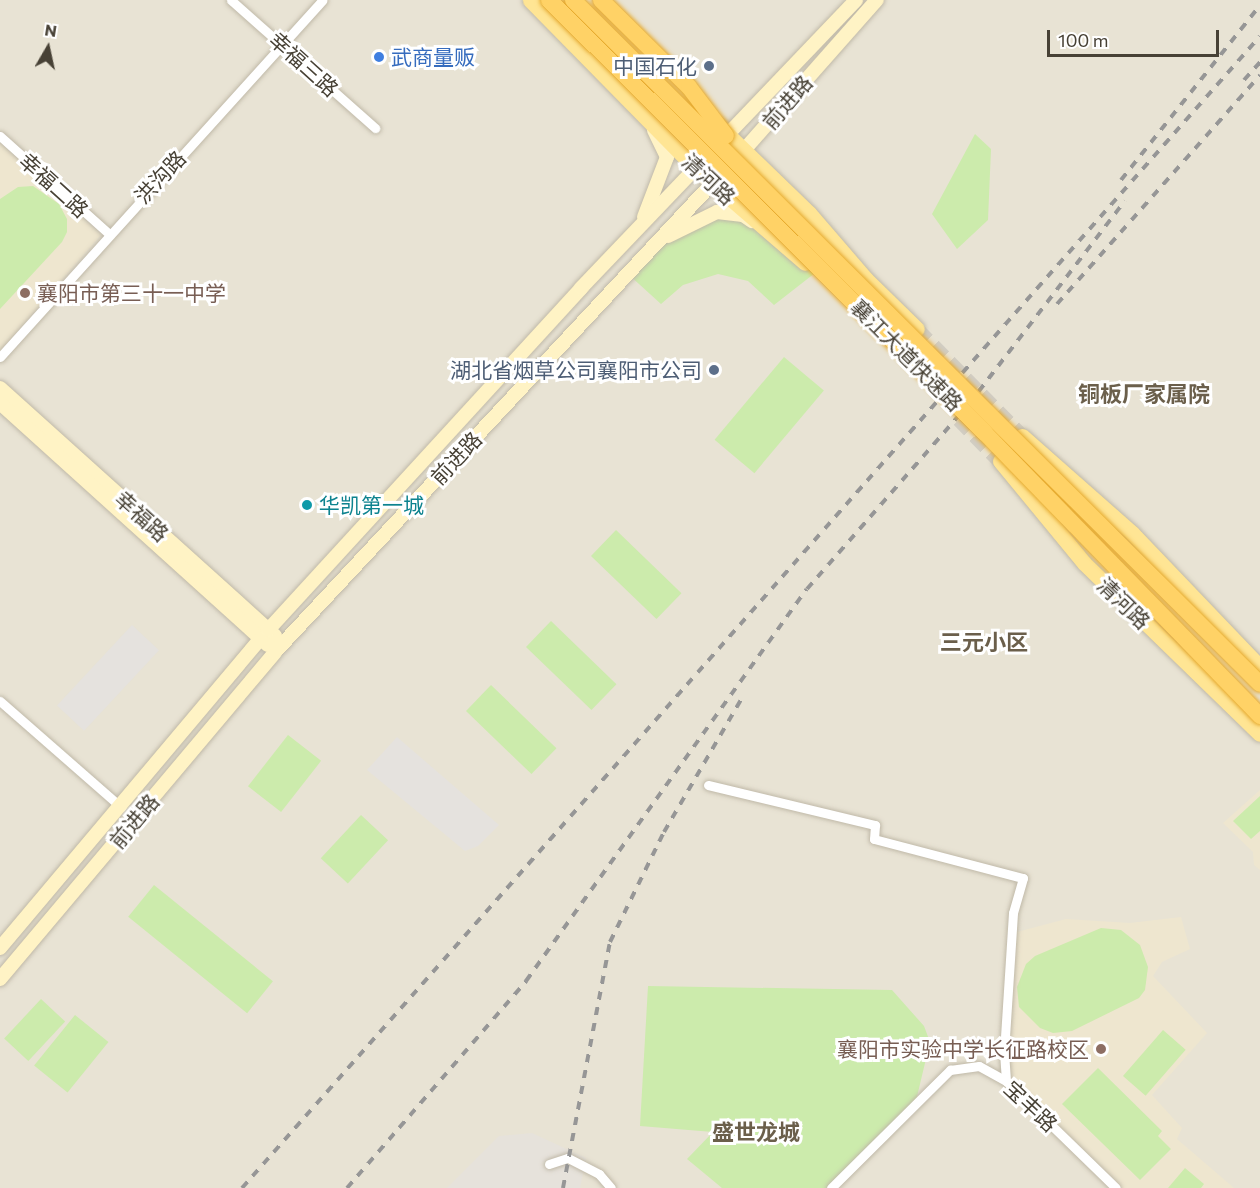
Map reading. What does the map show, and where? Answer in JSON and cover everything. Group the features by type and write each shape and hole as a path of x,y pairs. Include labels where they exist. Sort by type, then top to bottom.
{"highway":[{"name":"襄江大道快速路","path":"549,0 977,425 1260,716"},
{"name":"襄江大道快速路","path":"573,0 1260,684"},
{"path":"601,0 689,87 713,124 805,214 853,277"}],"main road":[{"name":"清河路","path":"530,0 695,168 776,239 894,352"},
{"path":"591,0 744,150 916,329"},
{"name":"前进路","path":"0,948 265,634 638,228 856,0"},
{"name":"前进路","path":"0,979 279,648 744,150 877,0"},
{"path":"638,228 667,157 649,120"},
{"path":"660,239 717,212 743,215 776,239"},
{"name":"幸福路","path":"0,388 279,648"},
{"name":"幸福路","path":"0,402 265,634"},
{"path":"1022,436 1132,533 1260,667"},
{"name":"清河路","path":"1000,461 1084,563 1260,734"}],"street":[{"name":"幸福三路","path":"231,0 375,128"},
{"name":"洪沟路","path":"0,357 108,233 322,0"},
{"name":"幸福二路","path":"0,136 108,233"},
{"path":"0,701 121,807"},
{"path":"708,785 875,825 874,839 1023,878 1013,913 1004,1052 1006,1081"},
{"name":"宝丰路","path":"831,1188 950,1070 979,1066 1006,1081 1116,1188"},
{"path":"549,1164 568,1158 599,1174 611,1188"}],"shaded area":[{"path":"0,0 1260,0 1260,1188 0,1188"},
{"name":"襄阳市第三十一中学","path":"0,143 101,235 0,351"},
{"path":"132,625 159,650 84,731 57,705"},
{"path":"397,737 499,825 478,846 465,851 367,770"},
{"path":"1260,790 1260,870 1254,865 1253,852 1223,823"},
{"name":"襄阳市实验中学长征路校区","path":"1181,917 1190,949 1162,962 1153,976 1207,1033 1152,1095 1182,1128 1177,1139 1234,1188 1121,1188 1013,1081 1009,1064 1013,933 1066,919 1130,923"},
{"path":"532,1133 586,1158 580,1188 447,1188 499,1136"}],"green space":[{"path":"975,134 991,149 988,220 957,249 932,214"},
{"path":"33,186 59,204 67,219 67,232 62,242 0,309 0,199 18,187"},
{"path":"717,212 743,215 815,273 774,305 748,281 718,274 683,285 661,304 628,274 660,239"},
{"path":"784,357 824,390 754,473 715,440"},
{"path":"616,530 681,593 656,619 591,556"},
{"path":"551,621 616,684 591,710 526,647"},
{"path":"491,685 556,748 531,774 466,711"},
{"path":"288,735 321,761 281,812 248,786"},
{"path":"1260,796 1260,831 1251,839 1233,821"},
{"path":"361,815 388,840 348,883 321,858"},
{"path":"154,885 273,981 247,1013 128,917"},
{"path":"1101,928 1121,930 1140,945 1148,967 1145,990 1139,998 1072,1031 1053,1033 1040,1028 1019,1007 1017,987 1026,964 1035,956"},
{"path":"648,986 892,990 924,1026 930,1042 915,1105 831,1188 722,1188 687,1159 713,1132 640,1126"},
{"path":"41,999 65,1022 28,1061 4,1038"},
{"path":"75,1015 108,1042 68,1093 34,1066"},
{"path":"1163,1030 1186,1050 1146,1096 1123,1076"},
{"path":"1098,1068 1162,1131 1158,1136 1171,1149 1140,1180 1062,1104"},
{"path":"1185,1168 1204,1184 1201,1188 1168,1188"}],"tunnel":[{"path":"917,329 1022,436"},
{"path":"959,419 1000,461"}],"railway":[{"path":"1121,180 1260,5"},
{"path":"242,1188 1260,36"},
{"path":"1244,80 1260,62"},
{"path":"1057,304 1260,75"},
{"path":"347,1188 526,981 807,589 969,404 1125,201"},
{"path":"563,1188 610,942 664,832 742,698"}],"place":[{"name":"武商量贩","path":"379,57"},
{"name":"中国石化","path":"709,66"},
{"name":"襄阳市第三十一中学","path":"25,293"},
{"name":"湖北省烟草公司襄阳市公司","path":"714,370"},
{"name":"华凯第一城","path":"307,505"},
{"name":"襄阳市实验中学长征路校区","path":"1101,1049"}],"district":[{"name":"铜板厂家属院","path":"1144,394"},
{"name":"三元小区","path":"984,642"},
{"name":"盛世龙城","path":"756,1132"}]}
